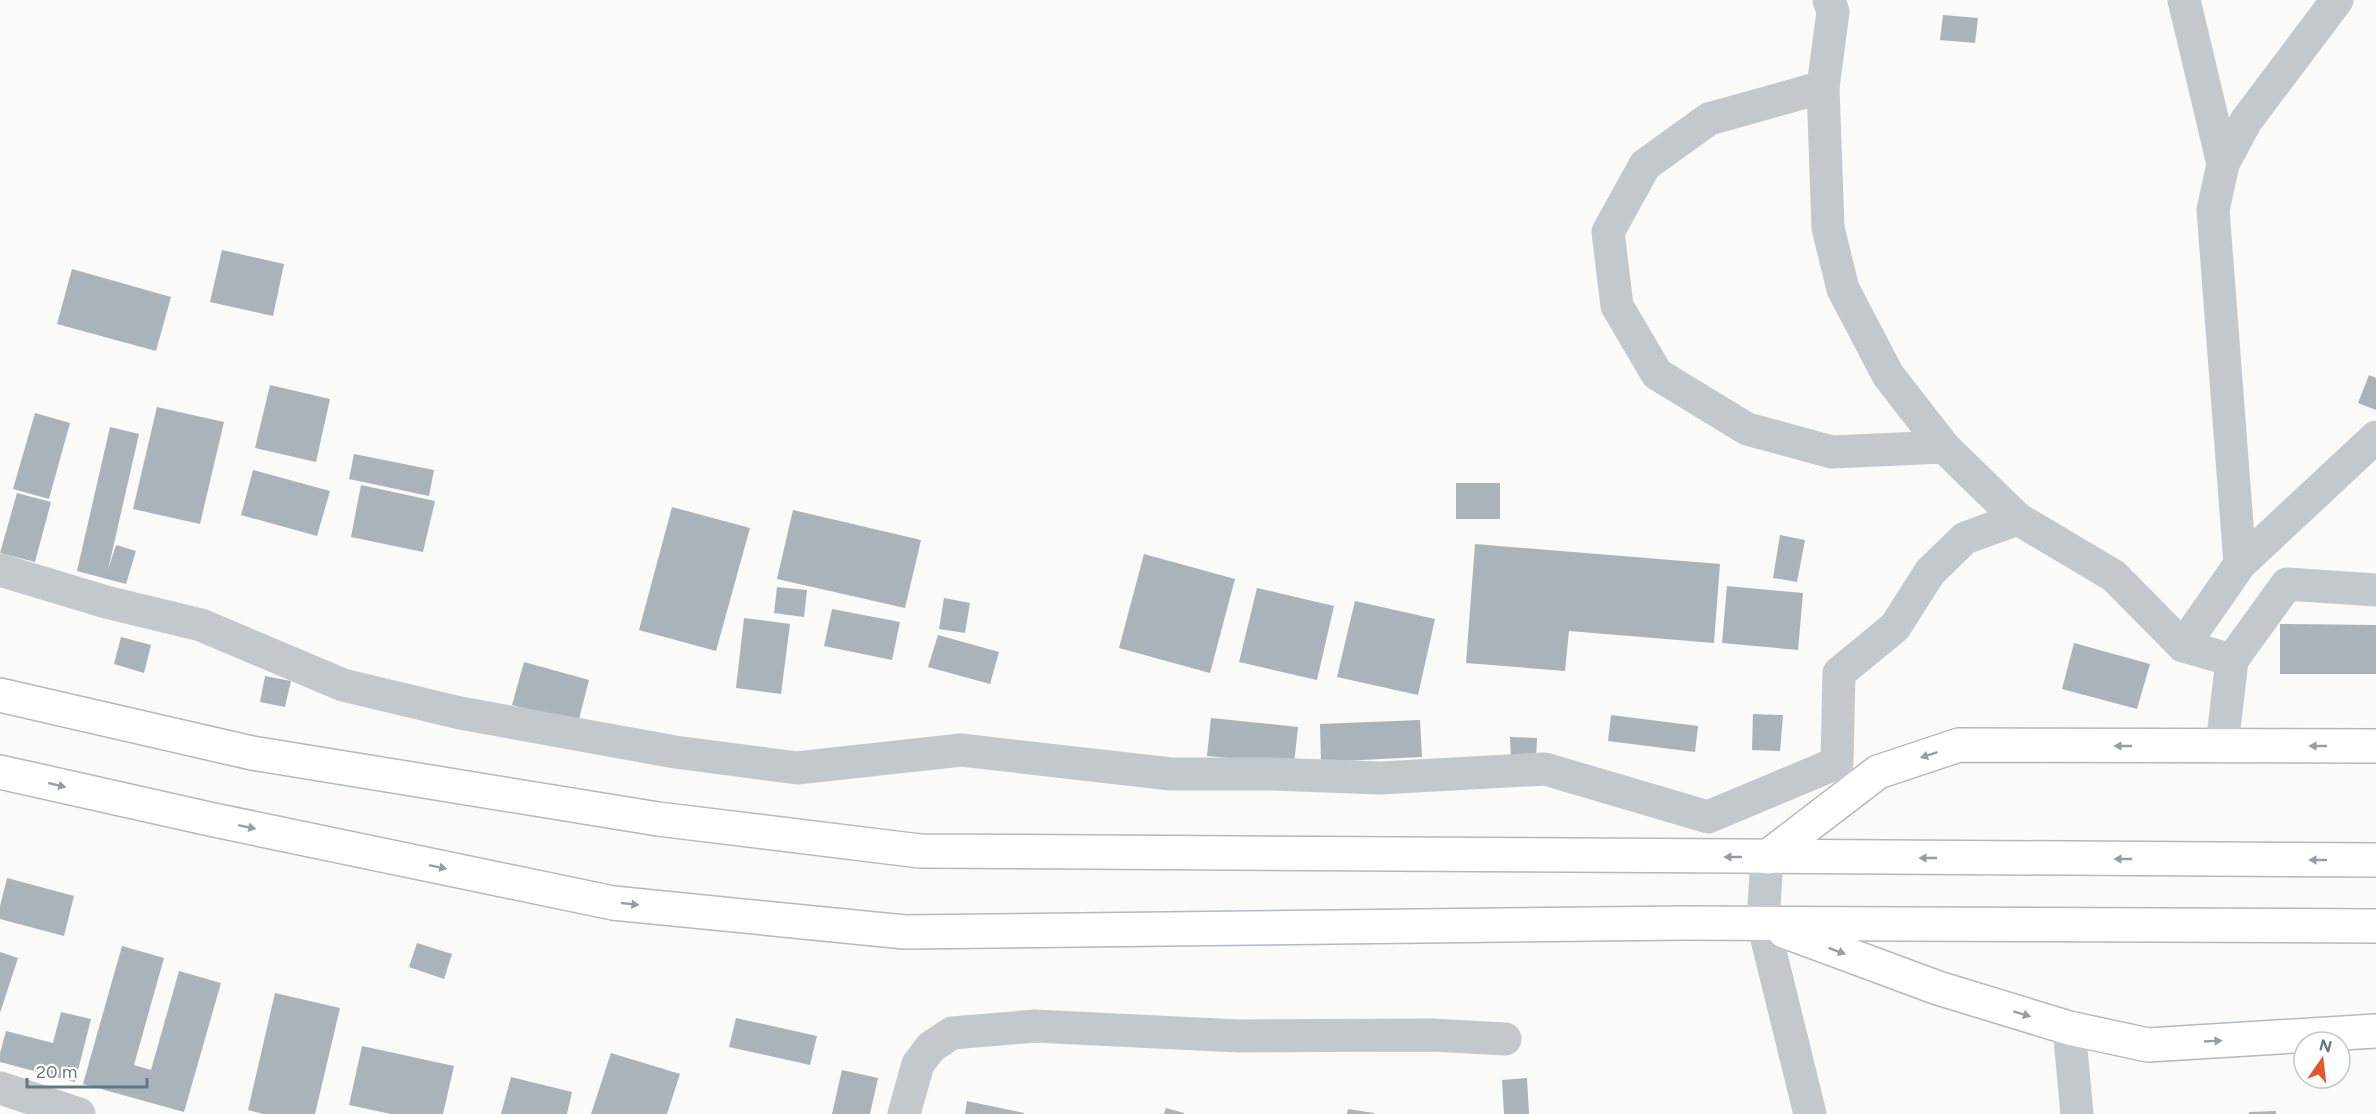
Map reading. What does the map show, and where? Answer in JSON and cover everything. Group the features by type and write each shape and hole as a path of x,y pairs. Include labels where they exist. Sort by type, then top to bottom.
{"highway":[{"path":"0,695 252,753 658,819 920,851 2376,860"},
{"path":"1767,857 1878,772 1959,745 2376,746"},
{"path":"0,772 214,820 613,903 905,932 1763,923 2376,926"},
{"path":"1763,923 1938,988 2069,1028 2148,1045 2376,1031"}],"street":[{"path":"1829,0 1833,12 1823,87 1828,228 1843,290 1888,375 1944,447 2018,519 2114,576 2183,646 2232,660"},
{"path":"2184,0 2223,164"},
{"path":"2240,564 2213,210 2223,164 2246,121 2337,0"},
{"path":"1823,87 1709,119 1645,165 1608,232 1617,306 1657,374 1747,429 1832,452 1944,447"},
{"path":"2183,646 2240,564 2376,437"},
{"path":"0,570 106,602 201,625 343,685 460,713 675,752 796,768 961,750 1171,774 1270,774 1380,778 1545,769 1708,817 1837,764 1839,673 1895,627 1930,572 1965,538 2018,519"},
{"path":"2222,746 2232,660 2287,584 2376,590"},
{"path":"1767,857 1763,923 1810,1114"},
{"path":"904,1114 918,1064 931,1047 952,1033 1035,1026 1239,1036 1432,1035 1505,1040"},
{"path":"2069,1028 2077,1114"},
{"path":"0,1088 79,1114"}],"building":[{"path":"1943,15 1978,18 1975,43 1940,40"},
{"path":"222,250 284,264 273,316 210,302"},
{"path":"72,269 171,297 156,351 57,324"},
{"path":"2369,375 2376,378 2376,410 2358,403"},
{"path":"270,385 330,399 316,462 255,448"},
{"path":"157,407 224,422 200,524 133,509"},
{"path":"35,413 70,423 49,499 13,489"},
{"path":"110,427 139,434 108,570 116,545 136,551 126,584 77,571"},
{"path":"354,454 434,470 429,496 349,479"},
{"path":"253,470 330,491 317,536 241,515"},
{"path":"1456,483 1500,483 1500,519 1456,519"},
{"path":"361,485 435,501 423,552 351,537"},
{"path":"17,493 51,502 35,562 0,553"},
{"path":"672,507 750,528 716,651 639,630"},
{"path":"793,510 921,540 905,608 777,579"},
{"path":"1780,535 1805,540 1797,582 1773,578"},
{"path":"1475,544 1720,564 1714,643 1569,631 1565,671 1466,663"},
{"path":"1144,554 1235,579 1210,673 1119,648"},
{"path":"1727,586 1803,593 1798,650 1722,643"},
{"path":"777,587 807,590 804,617 774,613"},
{"path":"1257,588 1334,606 1317,680 1239,662"},
{"path":"944,598 970,603 965,633 939,629"},
{"path":"1355,601 1435,619 1418,695 1337,677"},
{"path":"832,609 900,622 892,660 824,646"},
{"path":"744,618 790,624 781,694 736,688"},
{"path":"2280,624 2376,625 2376,674 2280,674"},
{"path":"938,635 999,652 990,684 928,667"},
{"path":"121,637 151,645 144,673 114,664"},
{"path":"2074,643 2150,664 2137,709 2062,689"},
{"path":"524,662 589,680 578,723 512,705"},
{"path":"265,676 291,681 285,707 260,702"},
{"path":"1753,714 1783,715 1780,751 1752,750"},
{"path":"1611,715 1698,726 1695,752 1608,741"},
{"path":"1211,718 1298,727 1294,764 1207,756"},
{"path":"1420,720 1422,757 1321,762 1320,724"},
{"path":"1510,737 1537,738 1536,760 1511,759"},
{"path":"7,878 74,896 64,936 0,919 0,906"},
{"path":"417,943 452,954 444,979 409,967"},
{"path":"122,946 164,958 134,1065 151,1070 179,971 221,983 184,1112 83,1084"},
{"path":"0,952 18,958 0,1013"},
{"path":"275,993 340,1008 315,1114 263,1114 248,1110"},
{"path":"61,1012 91,1019 75,1082 0,1062 6,1031 53,1043"},
{"path":"736,1018 817,1036 810,1065 729,1047"},
{"path":"362,1046 454,1066 443,1114 391,1114 349,1105"},
{"path":"611,1053 680,1074 667,1114 591,1114"},
{"path":"842,1070 878,1078 870,1114 832,1114"},
{"path":"511,1077 572,1092 567,1114 501,1114"},
{"path":"1527,1078 1529,1114 1504,1114 1502,1080"},
{"path":"967,1101 1024,1113 1024,1114 965,1114"},
{"path":"1166,1108 1184,1113 1184,1114 1164,1114"},
{"path":"1348,1109 1374,1113 1374,1114 1347,1114"},
{"path":"2276,1111 2276,1114 2249,1114 2249,1112"}]}
